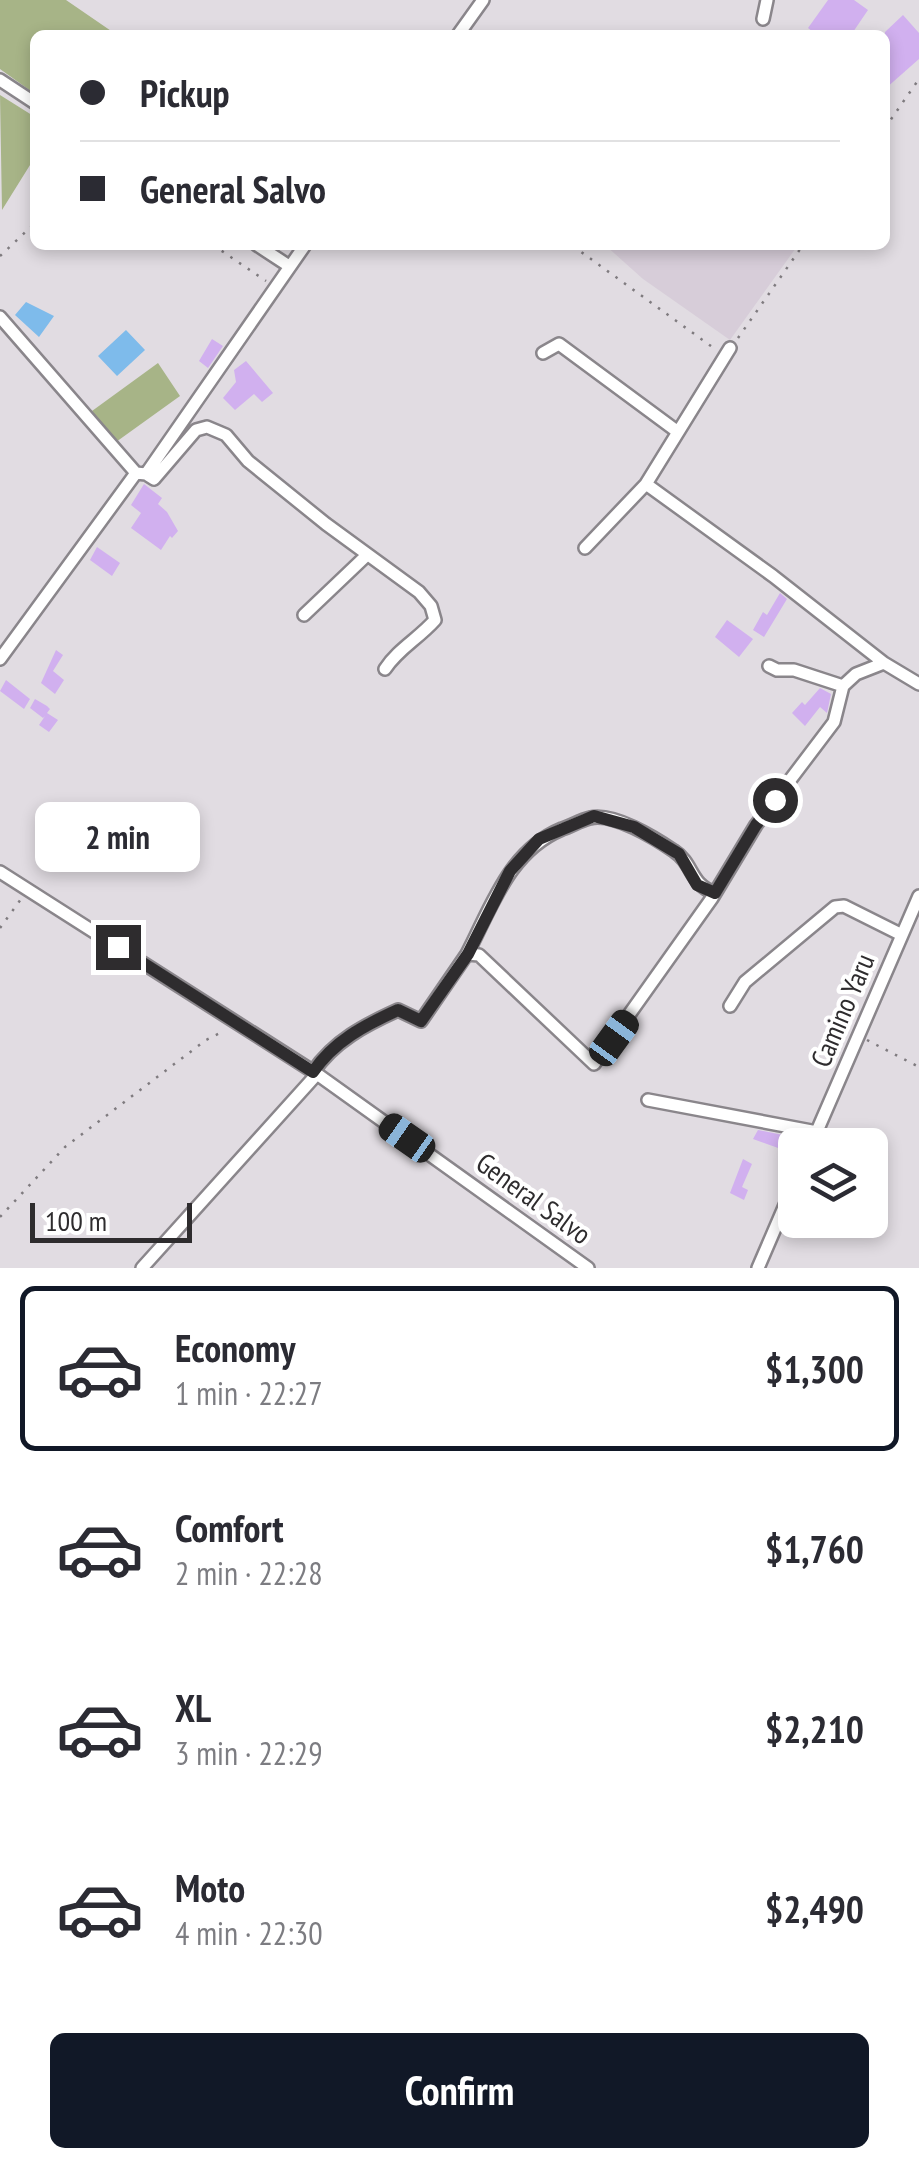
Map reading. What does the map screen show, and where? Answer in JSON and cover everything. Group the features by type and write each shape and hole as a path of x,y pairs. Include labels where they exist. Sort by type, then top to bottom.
{"street":[{"path":"462,30 483,0"},
{"path":"763,19 766,0"},
{"path":"0,80 30,100"},
{"path":"264,250 288,266"},
{"path":"0,660 141,474 301,250"},
{"path":"0,317 141,474 154,479 196,430 207,427 226,435 248,461 419,592 432,606 435,620 414,643 397,650 385,669"},
{"path":"543,353 559,344 678,432"},
{"path":"585,548 646,484 730,348"},
{"path":"646,484 884,663 919,684"},
{"path":"304,615 367,555"},
{"path":"468,954 480,955 594,1064 715,893 756,825 834,722 843,686 856,674 884,663"},
{"path":"768,666 843,686"},
{"path":"142,1268 315,1073 328,1051 368,1023 398,1010 421,1021 468,954 510,871 539,839 594,816 634,827 679,854 697,885 715,893"},
{"name":"General Salvo","path":"0,872 315,1073 588,1268"},
{"name":"Camino Yaru","path":"819,1128 919,896"},
{"path":"730,1006 746,982 834,907 844,906 902,936"},
{"path":"648,1100 778,1131"},
{"path":"758,1268 778,1222"}],"path":[{"path":"890,121 919,79"},
{"path":"0,256 30,228"},
{"path":"219,250 275,288"},
{"path":"579,250 715,349 730,348 799,250"},
{"path":"0,928 28,890"},
{"path":"0,1217 64,1147 206,1040 239,1023"},
{"path":"858,1036 919,1067"}],"shaded area":[{"path":"611,250 794,250 730,340 643,279"}],"green space":[{"path":"0,0 66,0 110,30 30,30 30,90 0,69"},
{"path":"0,95 30,114 30,165 2,210"},
{"path":"158,363 180,396 116,442 92,411"}],"water":[{"path":"26,302 54,316 39,337 15,315"},
{"path":"126,330 145,350 117,376 98,356"}],"building":[{"path":"828,0 854,0 868,10 854,30 808,28"},
{"path":"903,15 919,33 919,59 890,85 890,30"},
{"path":"212,339 223,346 208,368 199,361"},
{"path":"246,361 273,393 262,402 254,394 235,410 223,398 236,382 234,370"},
{"path":"144,484 162,498 158,504 178,531 161,550 131,528 141,513 131,505"},
{"path":"97,547 120,563 112,576 90,560"},
{"path":"780,593 787,599 764,637 753,630"},
{"path":"727,620 753,639 739,657 715,637"},
{"path":"56,650 63,655 53,671 64,680 55,694 41,683"},
{"path":"6,680 30,699 24,709 0,691"},
{"path":"820,688 831,694 827,713 820,707 805,726 792,713"},
{"path":"35,699 58,720 49,732 39,725 45,716 30,708"},
{"path":"758,1130 778,1134 778,1148 753,1139"},
{"path":"743,1159 752,1164 742,1187 748,1190 744,1200 730,1193"}],"route":[{"path":"118,947 313,1072 328,1051 368,1023 398,1010 421,1021 468,954 510,871 539,839 594,816 634,827 679,854 697,885 715,893 775,800"}]}
